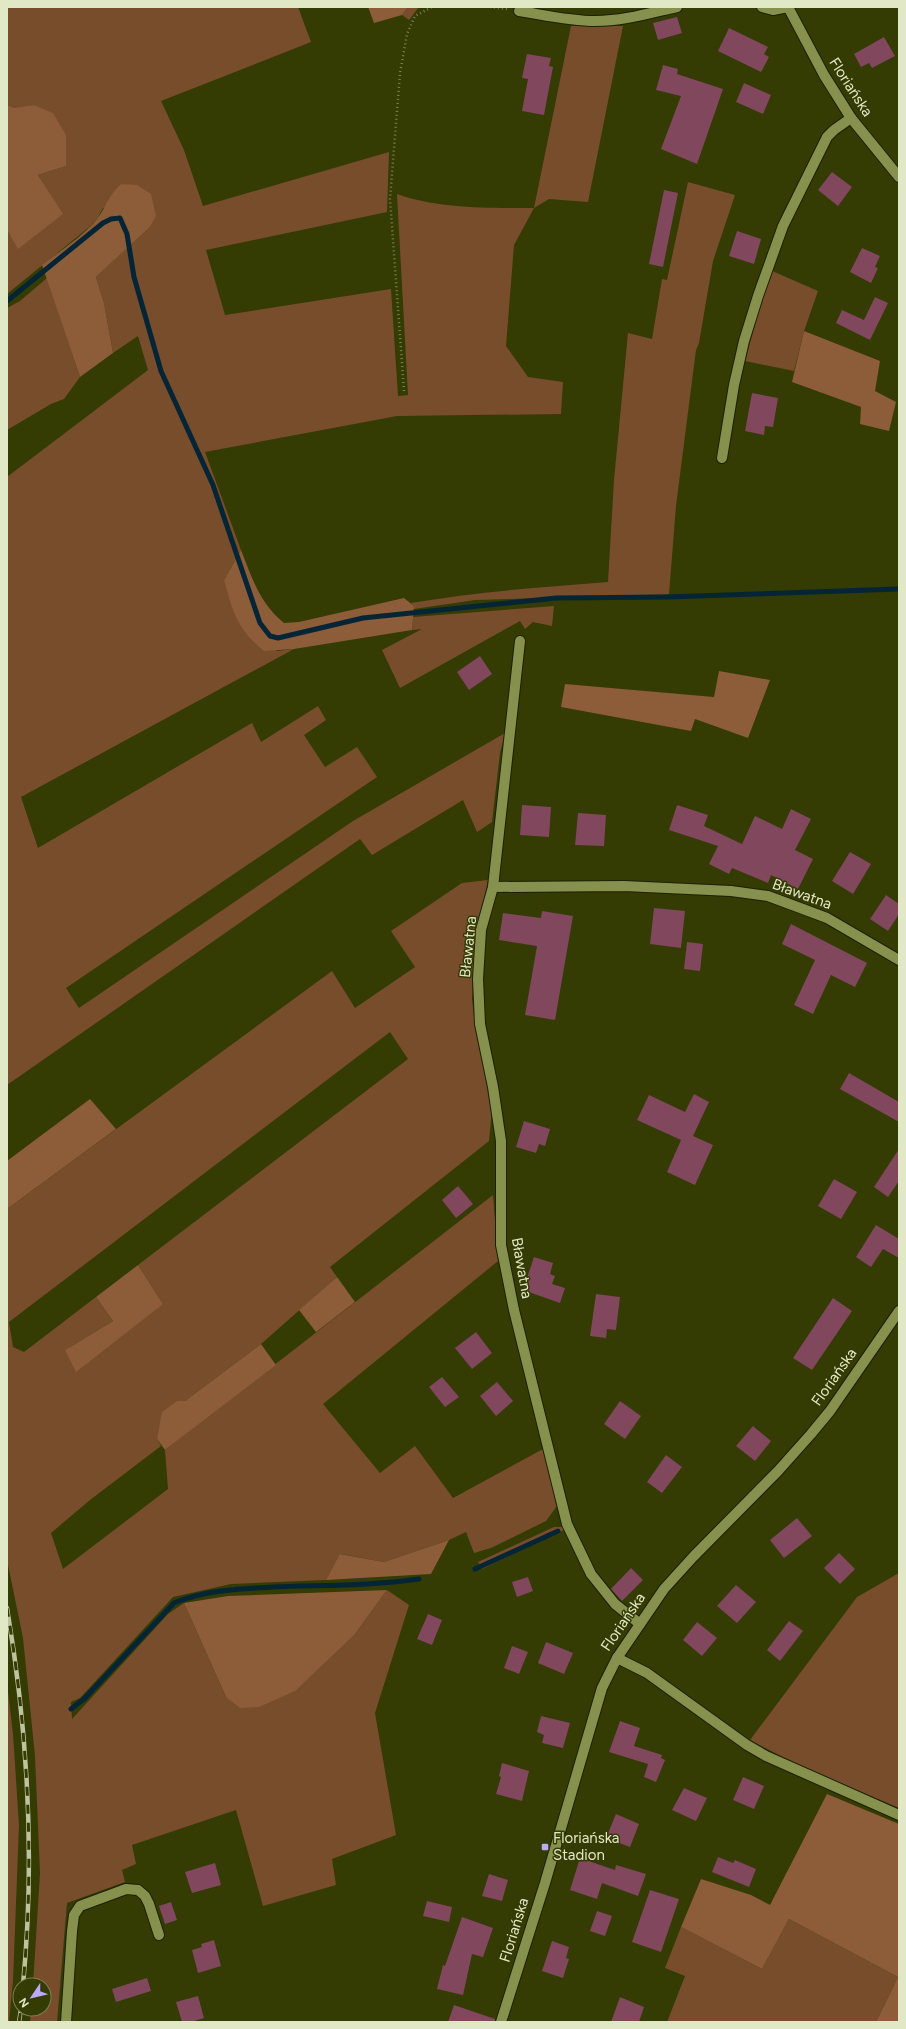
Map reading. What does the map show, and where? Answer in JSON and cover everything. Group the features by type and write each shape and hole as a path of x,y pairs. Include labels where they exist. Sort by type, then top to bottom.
{"street":[{"path":"520,11 574,20 596,21 625,18 677,7"},
{"path":"762,7 773,10 788,7"},
{"name":"Floriańska","path":"788,7 824,75 851,118 899,177"},
{"path":"722,458 734,385 744,341 783,226 827,137 851,118"},
{"name":"Bławatna","path":"520,641 493,887 481,930 478,979 480,1024 494,1086 501,1141 503,1252 514,1310 567,1524 591,1574 615,1604 640,1624"},
{"name":"Bławatna","path":"493,887 624,886 731,891 768,896 827,918 899,960"},
{"name":"Floriańska","path":"501,2022 545,1882 602,1688 617,1658 664,1589 693,1557 778,1471 830,1411 899,1310"},
{"path":"617,1658 647,1673 747,1745 766,1756 899,1815"},
{"path":"66,2022 72,1931 74,1916 80,1906 126,1889 138,1890 145,1896 159,1935"}],"path":[{"path":"404,391 390,199 400,73 407,34 415,16 432,7"}],"shaded area":[{"path":"7,7 298,7 311,42 161,101 184,150 203,206 389,152 387,212 206,250 225,315 391,289 398,396 408,395 397,194 430,203 464,207 534,208 514,245 506,346 528,377 563,382 561,414 397,416 205,452 241,550 224,580 277,651 294,649 21,797 38,848 252,723 261,742 318,706 326,720 304,735 325,767 357,747 377,777 66,988 79,1008 353,821 505,733 500,753 492,822 477,832 463,800 372,855 360,839 7,1085 7,477 148,370 138,336 113,353 104,303 96,277 149,228 103,208 97,219 88,228 7,294 7,230 18,248 62,214 38,175 66,166 66,135 34,105 14,109 7,105"},
{"path":"368,7 408,7 402,15 374,23"},
{"path":"408,7 419,7 409,20 402,15"},
{"path":"571,26 623,26 588,202 549,199 534,208"},
{"path":"7,105 14,108 34,105 53,113 66,135 66,166 38,175 63,214 18,249 7,230"},
{"path":"688,182 735,195 713,261 699,343 696,350 676,506 669,594 475,600 414,609 414,606 411,603 435,599 509,590 608,582 614,480 628,333 652,339 662,279 667,280"},
{"path":"121,184 137,185 151,194 156,216 149,228 96,277 104,303 113,353 80,377 42,265 78,238 91,226 110,197"},
{"path":"770,270 818,291 804,331 794,371 745,361"},
{"path":"47,278 80,377 64,399 51,404 7,430 7,308 20,301"},
{"path":"804,331 880,361 875,391 896,402 889,431 860,424 861,407 792,382"},
{"path":"241,550 253,580 263,599 276,616 284,623 299,622 404,598 414,606 412,630 294,649 264,651 248,635 237,619 230,602 224,580"},
{"path":"554,606 552,626 533,622 525,629 520,621 400,688 382,650 422,629 412,630 413,617"},
{"path":"719,671 770,680 748,738 695,719 691,731 561,707 565,684 714,697"},
{"path":"488,880 475,942 472,999 476,1032 492,1109 489,1141 330,1267 337,1277 261,1344 185,1401 177,1401 157,1439 161,1446 90,1500 51,1533 63,1569 168,1489 165,1450 493,1195 498,1261 323,1404 380,1473 415,1446 453,1498 543,1449 557,1506 546,1521 491,1548 474,1553 466,1532 449,1540 384,1562 341,1554 326,1580 231,1584 173,1597 80,1698 71,1702 72,1719 168,1614 184,1603 226,1697 355,1634 387,1590 409,1605 375,1713 396,1835 332,1859 336,1885 263,1906 236,1810 132,1845 136,1864 122,1870 125,1882 67,1903 57,2022 30,2022 30,2017 52,2017 52,1977 34,1977 40,1873 35,1756 23,1638 7,1560 7,1209 332,971 355,1008 415,967 391,931 462,883","holes":["390,1032 408,1059 138,1265 163,1304 65,1350 113,1321 96,1297 24,1352 13,1347 9,1322"]},
{"path":"90,1099 116,1129 7,1209 7,1161"},
{"path":"138,1265 163,1304 76,1372 65,1350 113,1321 96,1297"},
{"path":"337,1277 355,1302 316,1332 299,1310"},
{"path":"261,1344 276,1365 165,1450 157,1439 162,1412 177,1401 185,1401"},
{"path":"554,1527 563,1527 564,1530 482,1569 478,1562"},
{"path":"449,1540 431,1574 326,1580 340,1554 384,1562"},
{"path":"899,1573 899,1808 806,1769 750,1740 857,1597"},
{"path":"387,1590 355,1634 295,1691 259,1707 240,1708 226,1697 184,1603 228,1596"},
{"path":"7,1683 13,1734 19,1825 13,1977 9,2022 7,2022"},
{"path":"827,1794 899,1824 899,2022 876,2022 898,1977 789,1919 762,1969 681,1927 701,1879 751,1895 770,1905"},
{"path":"789,1919 898,1977 876,2022 667,2022 685,1976 665,1968 681,1927 762,1969"}],"building":[{"path":"677,17 682,33 658,40 653,23"},
{"path":"729,28 768,47 764,54 769,57 761,72 718,51"},
{"path":"884,37 895,56 872,68 869,63 861,67 854,54"},
{"path":"527,54 551,58 549,66 553,67 544,115 522,111 528,79 522,78"},
{"path":"663,65 678,69 677,74 723,89 697,164 661,149 681,96 656,90"},
{"path":"744,83 771,95 763,114 736,102"},
{"path":"832,172 852,187 838,206 818,190"},
{"path":"664,190 678,193 663,267 649,264"},
{"path":"737,231 761,239 754,264 729,256"},
{"path":"862,248 880,256 875,267 878,268 871,283 850,272"},
{"path":"875,297 888,303 870,340 836,323 842,310 864,320"},
{"path":"752,393 778,398 773,427 765,426 764,435 745,431"},
{"path":"480,656 492,674 469,690 457,672"},
{"path":"522,805 551,807 549,837 520,835"},
{"path":"677,805 708,815 704,826 742,844 755,816 782,829 791,809 811,819 795,850 813,859 798,889 771,875 768,883 732,868 729,874 709,864 718,846 669,830"},
{"path":"578,813 606,815 604,846 575,845"},
{"path":"850,852 871,864 853,894 832,881"},
{"path":"886,895 899,904 899,914 888,931 870,919"},
{"path":"654,908 685,911 681,948 650,944"},
{"path":"542,911 573,916 555,1020 525,1015 537,946 499,940 503,913 541,918"},
{"path":"791,924 867,963 855,987 831,975 813,1014 794,1005 815,960 782,944"},
{"path":"687,942 703,944 700,971 684,969"},
{"path":"849,1073 899,1102 899,1122 840,1089"},
{"path":"694,1094 709,1102 693,1136 713,1145 695,1185 667,1172 681,1140 637,1120 649,1095 685,1112"},
{"path":"524,1121 550,1129 545,1146 539,1144 536,1153 516,1147"},
{"path":"899,1149 899,1181 888,1197 874,1187"},
{"path":"834,1179 857,1192 841,1219 818,1206"},
{"path":"458,1186 473,1204 456,1218 442,1200"},
{"path":"876,1225 899,1239 899,1258 883,1249 871,1267 856,1257"},
{"path":"534,1257 553,1263 550,1274 555,1276 552,1284 565,1288 560,1303 523,1290"},
{"path":"596,1294 620,1297 616,1330 607,1329 606,1338 590,1336"},
{"path":"833,1298 852,1311 812,1370 793,1358"},
{"path":"476,1332 492,1353 472,1369 455,1348"},
{"path":"442,1377 459,1397 445,1407 429,1387"},
{"path":"497,1382 513,1401 496,1416 480,1396"},
{"path":"620,1401 641,1416 625,1439 604,1424"},
{"path":"753,1426 771,1441 755,1461 736,1446"},
{"path":"666,1455 682,1467 662,1493 647,1482"},
{"path":"797,1518 812,1536 784,1558 770,1540"},
{"path":"839,1553 855,1569 840,1584 824,1568"},
{"path":"631,1568 643,1580 622,1601 611,1589"},
{"path":"528,1577 533,1591 517,1597 512,1582"},
{"path":"736,1585 756,1602 737,1623 717,1606"},
{"path":"428,1614 442,1620 432,1645 417,1639"},
{"path":"789,1621 803,1631 780,1661 767,1650"},
{"path":"697,1622 717,1638 702,1656 683,1640"},
{"path":"546,1642 573,1653 564,1674 538,1663"},
{"path":"512,1646 528,1652 519,1674 504,1668"},
{"path":"541,1716 570,1723 563,1748 542,1743 544,1735 537,1732"},
{"path":"620,1721 640,1728 634,1746 662,1755 661,1758 665,1760 656,1782 644,1777 648,1764 609,1752"},
{"path":"502,1763 529,1771 522,1801 496,1794 501,1777 499,1776"},
{"path":"743,1777 764,1786 754,1809 733,1800"},
{"path":"684,1788 707,1798 696,1821 672,1810"},
{"path":"616,1814 639,1824 630,1847 606,1838"},
{"path":"718,1857 733,1863 735,1860 756,1869 749,1887 712,1872"},
{"path":"580,1858 615,1870 616,1865 646,1874 638,1896 602,1883 597,1899 570,1890"},
{"path":"215,1863 221,1885 192,1893 185,1872"},
{"path":"489,1874 508,1880 502,1901 482,1896"},
{"path":"650,1890 679,1899 661,1952 632,1942"},
{"path":"427,1901 452,1907 449,1922 423,1916"},
{"path":"171,1902 177,1920 165,1924 159,1906"},
{"path":"597,1911 612,1916 605,1936 590,1931"},
{"path":"462,1917 493,1928 483,1957 472,1954 463,1995 437,1989 443,1965 445,1966"},
{"path":"214,1940 221,1966 198,1973 192,1950 202,1947 201,1944"},
{"path":"552,1941 569,1947 566,1958 569,1959 563,1978 542,1971"},
{"path":"147,1978 151,1991 116,2002 112,1989"},
{"path":"198,1996 204,2018 191,2022 182,2022 176,2002"},
{"path":"620,1997 644,2007 639,2022 611,2022"},
{"path":"454,2005 495,2019 495,2022 448,2022"}],"waterway":[{"path":"7,301 103,223 111,219 120,218 127,234 134,277 161,371 213,485 260,623 270,636 278,638 363,618 556,598 667,597 899,589"},
{"path":"475,1569 558,1531"},
{"path":"71,1709 84,1699 174,1603 198,1595 235,1590 273,1587 364,1584 419,1579"}],"railway":[{"path":"7,1608 20,1702 27,1796 29,1891 24,1977"},
{"path":"19,2022 20,2017"}],"place":[{"name":"Floriańska Stadion","path":"545,1847"}]}
